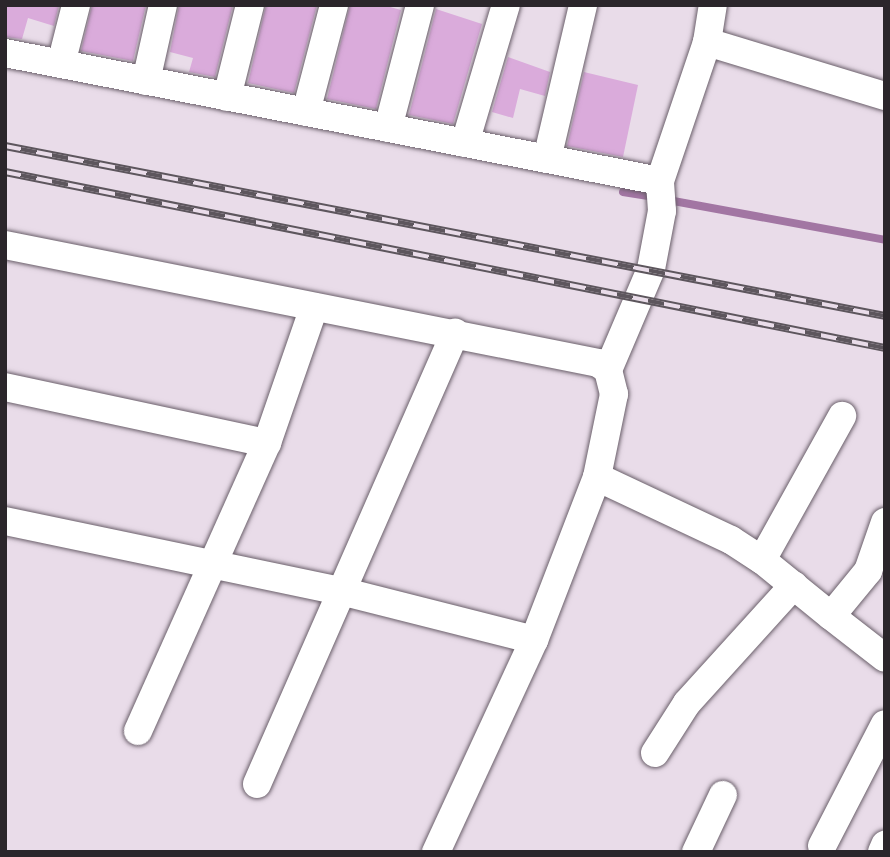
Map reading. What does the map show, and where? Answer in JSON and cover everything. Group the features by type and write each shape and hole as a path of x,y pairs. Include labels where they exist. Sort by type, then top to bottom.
{"street":[{"path":"61,64 76,5"},
{"path":"146,81 163,5"},
{"path":"227,97 250,5"},
{"path":"306,112 334,5"},
{"path":"388,128 420,5"},
{"path":"465,142 506,5"},
{"path":"547,159 583,5"},
{"path":"436,852 534,640 597,477 614,394 608,370 651,269 661,194 707,42 713,5"},
{"path":"707,42 885,96"},
{"path":"5,53 547,159 661,194"},
{"path":"5,245 586,359 608,370"},
{"path":"138,731 267,443 314,307"},
{"path":"257,784 455,332"},
{"path":"5,387 267,443"},
{"path":"762,560 842,416"},
{"path":"597,477 731,540 762,560 885,658"},
{"path":"5,522 341,591 534,640"},
{"path":"831,615 877,571 885,522"},
{"path":"655,753 687,703 794,585"},
{"path":"822,846 885,724"},
{"path":"696,852 723,795"},
{"path":"881,852 885,845"}],"building":[{"path":"5,5 59,5 54,26 28,18 22,39 5,37"},
{"path":"92,5 146,5 133,61 81,51"},
{"path":"179,5 233,5 215,77 189,72 193,58 170,52"},
{"path":"266,5 317,5 294,93 248,83"},
{"path":"350,5 383,5 401,10 376,109 327,99"},
{"path":"436,9 482,24 453,124 409,115"},
{"path":"508,57 550,72 545,96 520,89 513,118 492,112"},
{"path":"584,72 638,85 623,157 567,146"}],"waterway":[{"path":"623,192 655,197"},
{"path":"668,200 885,240"}],"railway":[{"path":"5,146 885,316"},
{"path":"5,172 885,348"}]}
